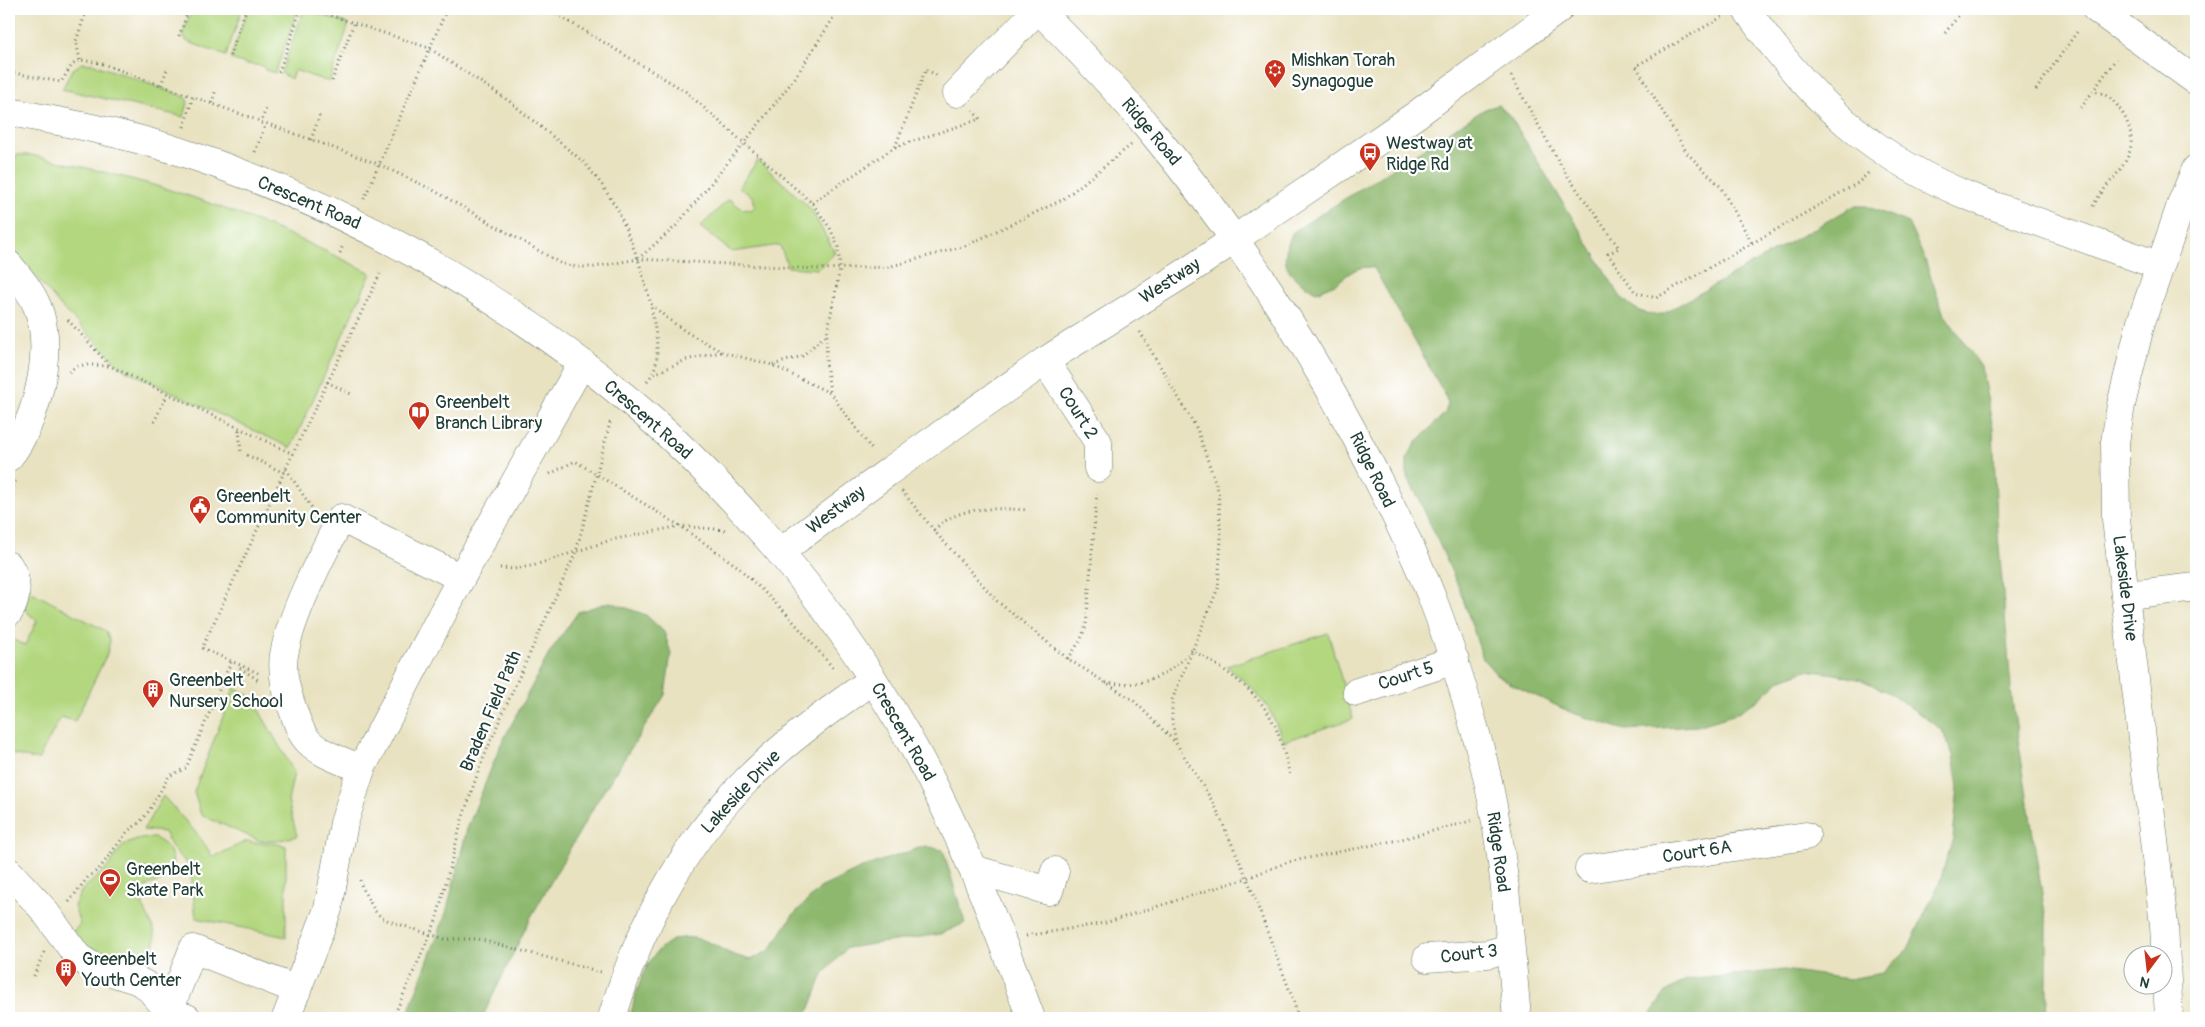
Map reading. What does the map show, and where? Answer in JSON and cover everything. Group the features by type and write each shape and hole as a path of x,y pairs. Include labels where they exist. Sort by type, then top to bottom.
{"street":[{"path":"957,93 1038,9"},
{"name":"Ridge Road","path":"1038,9 1085,56 1150,129 1234,240 1296,333 1353,430 1423,575 1454,660 1483,759 1493,814 1517,1018"},
{"name":"Westway","path":"780,552 888,472 1046,361 1234,240 1416,115 1559,9"},
{"path":"2096,9 2196,80"},
{"path":"1737,11 1818,99 1848,126 1908,168 1953,191 2160,266"},
{"name":"Crescent Road","path":"9,112 82,126 177,151 246,176 354,221 472,286 582,363 629,400 693,458 780,552 830,617 873,680 940,795 973,869 1031,1018"},
{"name":"Lakeside Drive","path":"2169,1018 2164,925 2127,595 2116,519 2116,442 2128,368 2141,322 2196,169"},
{"path":"9,265 33,297 38,307 41,317 44,348 42,374 36,403 20,440 9,457"},
{"name":"Court 2","path":"1046,361 1098,442 1098,468"},
{"path":"286,1018 328,909 344,823 361,769 461,578 582,363"},
{"path":"361,769 322,752 306,739 298,725 288,696 284,672 284,655 298,611 341,518 461,578"},
{"path":"9,566 16,583 15,598 9,612"},
{"path":"2127,595 2196,587"},
{"name":"Court 5","path":"1357,692 1454,660"},
{"name":"Lakeside Drive","path":"612,1018 623,979 666,887 692,845 723,805 766,761 814,722 873,680"},
{"name":"Court 6A","path":"1589,869 1806,836"},
{"path":"973,869 1049,891 1055,871"},
{"path":"9,872 55,924 78,957 92,966 146,985 174,1016"},
{"name":"Court 3","path":"1427,958 1488,954 1510,948"},
{"path":"174,1016 193,949 297,990"}],"path":[{"path":"80,60 76,41 87,9"},
{"path":"179,36 189,9"},
{"path":"230,56 246,9"},
{"path":"279,72 301,9"},
{"path":"312,9 429,48 509,101 585,163 618,210 638,260 651,304 657,350 654,374"},
{"path":"363,202 447,9"},
{"path":"548,9 685,91 812,203 830,228 838,246 840,269 827,334 826,362 830,393"},
{"path":"638,260 676,226 744,143 795,78 839,9"},
{"path":"1945,33 1964,9"},
{"path":"1737,11 1636,66 1687,153 1720,186 1752,243"},
{"path":"332,81 354,23"},
{"path":"2036,90 2077,32"},
{"path":"1498,53 1564,171 1619,248 1608,254 1634,292 1656,298 1858,183 1888,154"},
{"path":"2081,108 2116,59"},
{"path":"9,72 60,82 72,65 80,60 100,63 378,164 433,190 562,264 578,267 594,267 638,260 840,269 888,267 965,246 1062,200 1133,143"},
{"path":"161,85 167,69"},
{"path":"812,203 894,147 980,119 941,78 926,69 894,147"},
{"path":"212,103 216,89"},
{"path":"2093,206 2127,161 2131,141 2128,125 2120,109 2110,97 2094,91"},
{"path":"177,151 193,97"},
{"path":"246,176 264,128 261,122 267,106"},
{"path":"311,140 320,114"},
{"path":"340,253 345,242"},
{"path":"55,924 88,877 99,868 127,832 140,822 149,811 168,776 186,768 231,662 202,648 286,468 380,274"},
{"path":"651,304 688,333 722,352 772,365 830,393 875,454"},
{"path":"1126,310 1197,429 1218,490 1221,540 1218,588 1172,700 1172,720 1176,743"},
{"path":"66,317 110,366 293,454"},
{"path":"772,365 802,356 827,334"},
{"path":"647,381 654,374 686,360 722,352"},
{"path":"63,378 73,368 79,366 110,366"},
{"path":"327,382 353,395"},
{"path":"154,422 167,395"},
{"name":"Braden Field Path","path":"393,1018 411,973 431,935 479,769 576,552 610,424 616,415"},
{"path":"239,429 241,452"},
{"path":"247,455 284,473"},
{"path":"543,478 575,461 680,526 737,566 786,614 839,675"},
{"path":"286,468 314,510"},
{"path":"1068,659 1080,641 1086,626 1098,468"},
{"path":"899,488 998,601 1068,659 1133,700 1176,743 1214,804 1248,878 1294,1002 1298,1018"},
{"path":"934,530 961,512 998,508 1027,510"},
{"path":"500,568 514,569 536,565 611,540 680,526 724,530 739,528 750,519"},
{"path":"1105,683 1132,684 1155,679 1182,660 1192,650"},
{"path":"1192,650 1236,679 1261,704 1279,734 1290,776"},
{"path":"1022,936 1105,923 1248,878 1288,862 1398,840 1493,814"},
{"path":"360,879 362,888 375,911 382,918 445,939 478,939 623,979"}],"green space":[{"path":"192,9 242,9 226,56 186,41 186,38 182,36"},
{"path":"248,9 298,9 275,73 265,70 263,66 246,64 230,59"},
{"path":"304,9 349,24 329,82 294,70 291,79 281,73"},
{"path":"82,63 93,64 186,97 188,103 184,117 62,89 72,70"},
{"path":"1498,105 1510,116 1620,296 1634,308 1644,313 1663,314 1854,206 1866,206 1908,223 1925,260 1943,312 1981,367 1993,428 1997,523 2012,699 2047,926 2047,1000 2045,1018 1648,1018 1666,992 1686,980 1784,970 1849,979 1882,973 1908,949 1940,881 1953,838 1958,787 1953,755 1942,730 1893,695 1862,680 1835,674 1806,670 1780,680 1758,700 1733,715 1697,726 1625,730 1570,712 1513,685 1496,674 1483,659 1460,590 1419,499 1407,477 1407,457 1417,442 1445,413 1448,404 1445,395 1374,268 1357,269 1335,284 1316,292 1292,275 1286,261 1286,253 1293,232 1485,109"},
{"path":"16,155 31,155 91,169 189,196 282,232 371,273 291,448 123,369 63,309 9,245 8,188 9,176"},
{"path":"758,160 811,209 835,253 818,269 788,267 780,245 732,252 700,227 729,199 742,209 751,210 755,206 753,197 739,187"},
{"path":"28,590 106,631 110,641 107,654 75,721 61,717 38,760 9,753 9,638 25,645 37,621 25,608"},
{"path":"610,602 646,615 664,632 671,653 665,695 596,803 531,917 482,1018 406,1018 446,913 467,829 501,744 550,652 578,612"},
{"path":"1328,633 1353,719 1284,741 1269,709 1254,690 1227,666"},
{"path":"234,688 251,696 294,772 288,801 297,836 276,841 260,841 201,815 194,792"},
{"path":"163,796 199,836 213,857 247,841 286,846 286,937 196,918 190,867 173,849 164,832 143,830"},
{"name":"Greenbelt Skate Park","path":"154,838 169,849 172,865 163,880 146,887 142,894 143,905 155,933 153,950 145,959 139,961 101,962 72,933 80,924 74,906 82,890 107,868 123,845 140,839"},
{"path":"925,846 943,850 965,923 941,934 847,948 823,974 806,1018 630,1018 645,971 652,958 662,947 675,940 690,938 708,942 729,953 751,960 770,950 792,916 820,888 866,866"}],"place":[{"name":"Mishkan Torah Synagogue","path":"1275,89"},
{"name":"Westway at Ridge Rd","path":"1370,172"},
{"name":"Greenbelt Branch Library","path":"419,431"},
{"name":"Greenbelt Community Center","path":"200,525"},
{"name":"Greenbelt Nursery School","path":"153,709"},
{"name":"Greenbelt Skate Park","path":"110,898"},
{"name":"Greenbelt Youth Center","path":"66,988"}]}
